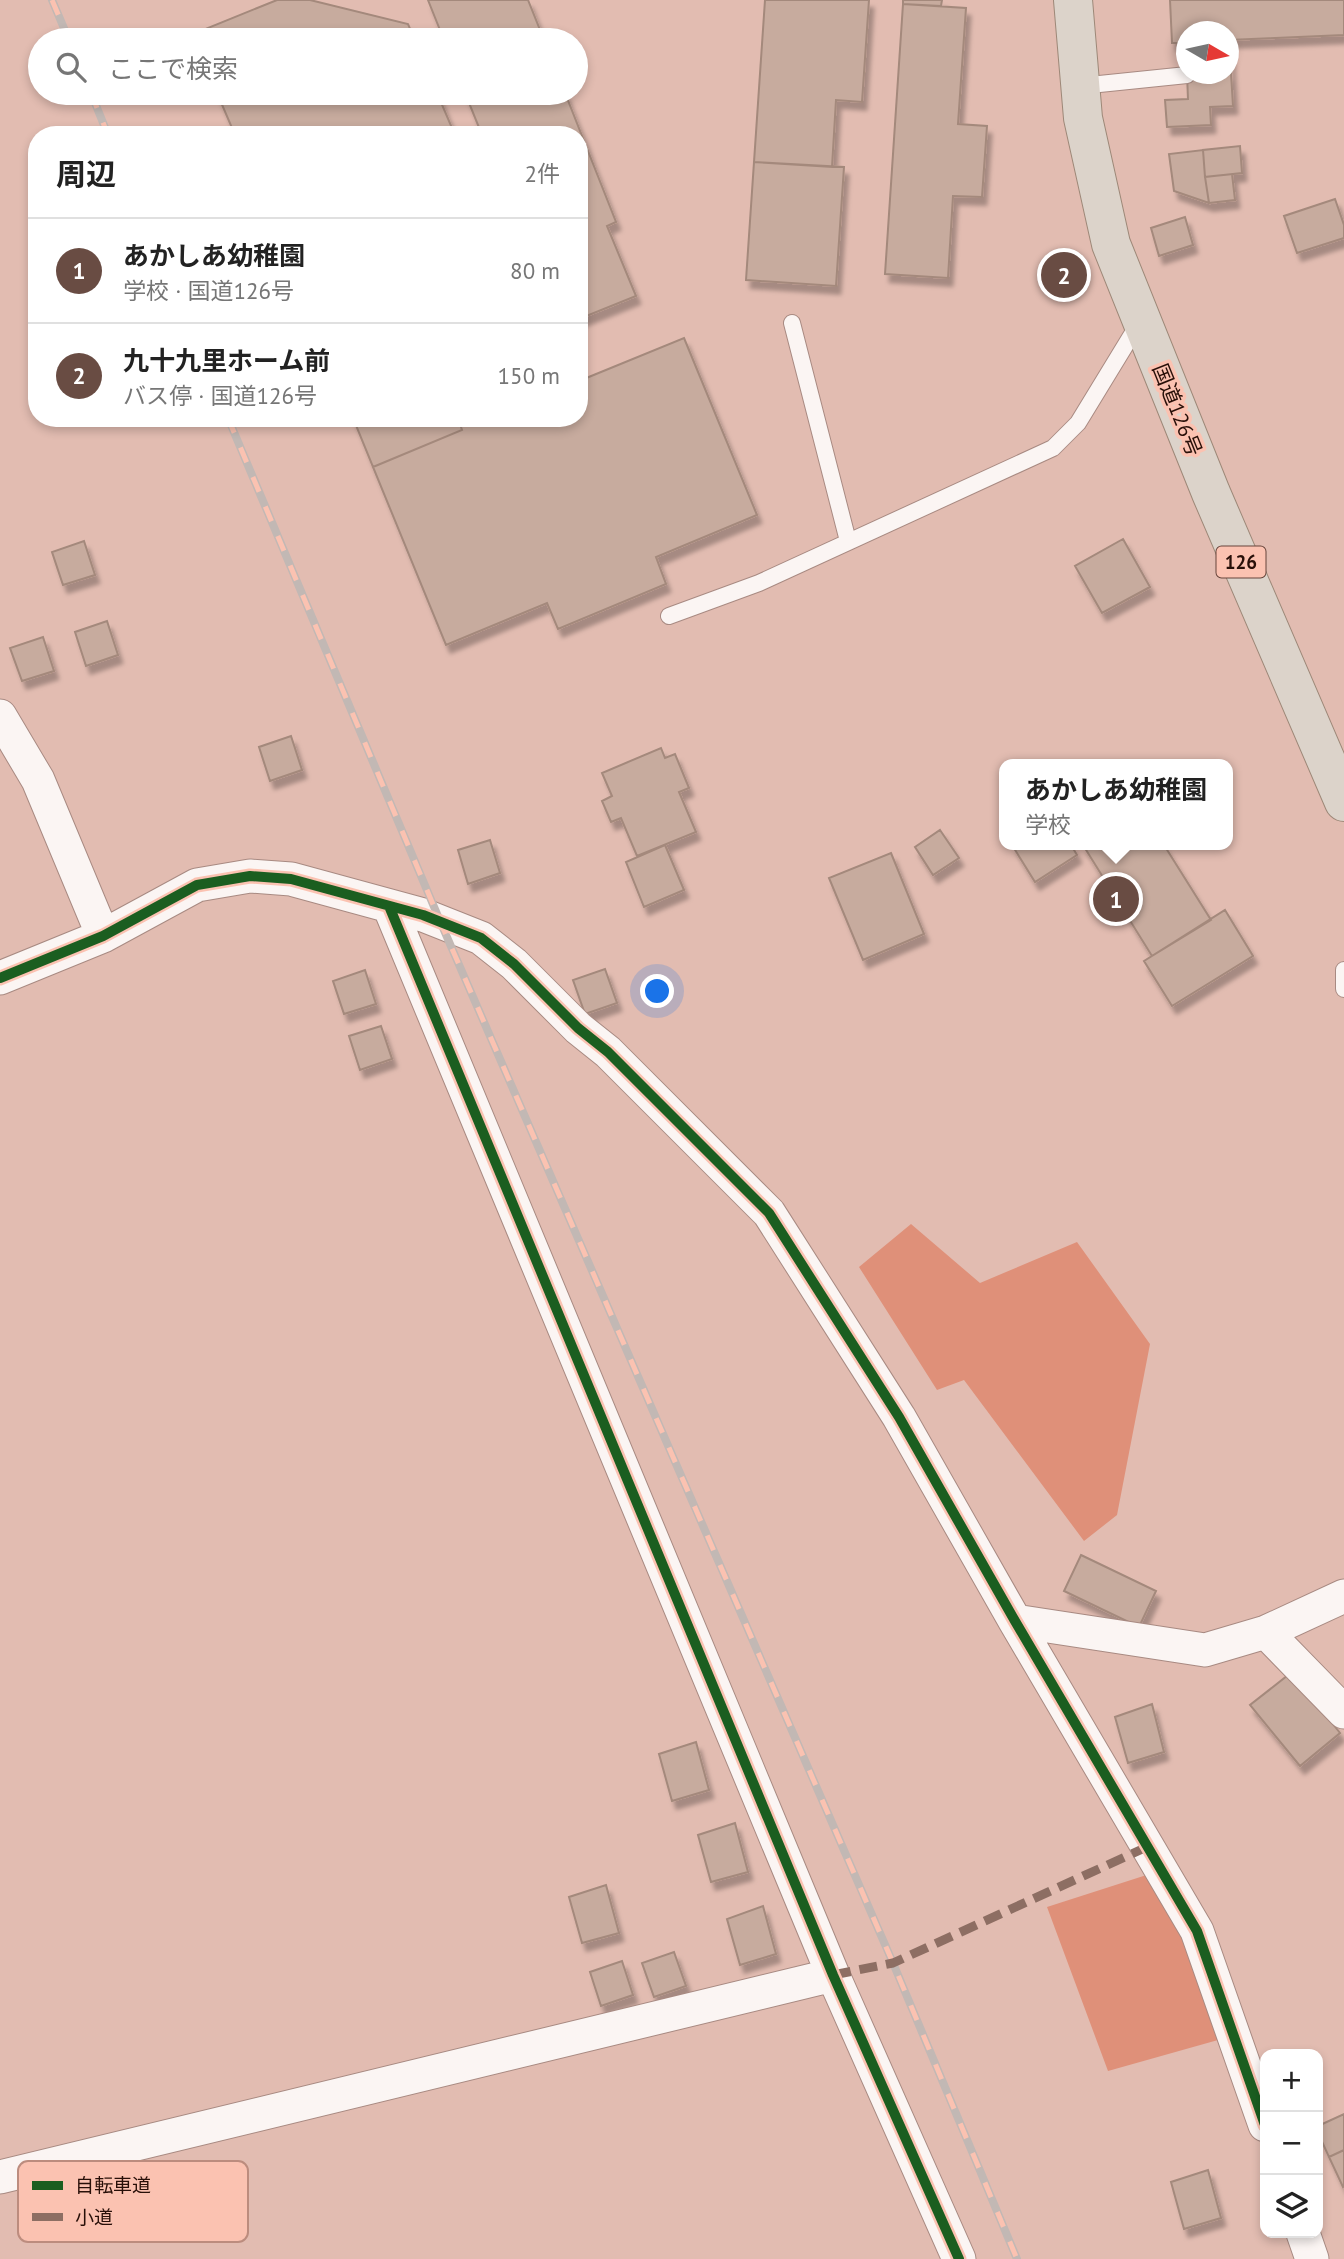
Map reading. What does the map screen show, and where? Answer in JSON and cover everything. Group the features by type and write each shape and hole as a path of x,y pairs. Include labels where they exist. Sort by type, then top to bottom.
{"highway":[{"name":"国道126号","path":"1073,0 1083,118 1111,244 1211,493 1344,802"}],"street":[{"path":"0,716 38,780 103,936"},
{"path":"0,978 103,936 197,885 250,876 291,880 423,915 481,938 514,964 578,1028 608,1052 769,1213 899,1417 1197,1931 1260,2112"},
{"path":"389,906 833,1975 959,2259"},
{"path":"1015,1621 1205,1650 1266,1632 1344,1596"},
{"path":"1266,1632 1344,1712"},
{"path":"66,2161 833,1975"},
{"path":"0,2177 18,2173"},
{"path":"1305,2238 1312,2259"}],"lane":[{"path":"1080,86 1176,76"},
{"path":"669,615 759,583 1053,448 1078,423 1141,320"},
{"path":"792,323 848,541"},
{"path":"1343,989 1344,970"}],"shaded area":[{"path":"911,1224 980,1283 1077,1242 1150,1344 1117,1515 1084,1541 964,1380 937,1390 859,1267"},
{"path":"1159,1871 1218,2040 1108,2071 1047,1907"}],"building":[{"path":"277,0 310,0 408,24 410,28 208,28"},
{"path":"428,0 528,0 539,28 439,28"},
{"path":"765,0 869,0 862,102 836,100 832,167 754,162"},
{"path":"903,0 942,0 941,6 903,4"},
{"path":"1170,0 1344,0 1344,35 1239,40 1239,21 1176,21 1176,43 1172,43"},
{"path":"903,4 966,8 958,124 987,126 982,197 953,196 948,278 885,274"},
{"path":"1187,84 1232,84 1233,106 1210,107 1211,125 1167,127 1165,100 1188,99"},
{"path":"222,105 442,105 451,126 231,126"},
{"path":"470,105 570,105 578,126 478,126"},
{"path":"1240,146 1242,173 1205,177 1203,150"},
{"path":"1203,150 1209,203 1174,191 1169,154"},
{"path":"588,151 616,222 607,226 636,296 588,315"},
{"path":"754,162 844,167 836,286 746,280"},
{"path":"1232,174 1235,200 1209,203 1205,177"},
{"path":"1335,199 1344,225 1344,238 1297,253 1284,216"},
{"path":"1185,217 1193,245 1159,256 1151,228"},
{"path":"684,338 757,515 656,557 666,584 558,629 547,603 446,645 373,467 462,430 461,427 588,427 588,377"},
{"path":"357,427 461,427 462,430 373,467"},
{"path":"1123,539 1150,587 1102,613 1075,566"},
{"path":"84,541 95,575 63,585 52,552"},
{"path":"107,621 118,655 86,666 75,632"},
{"path":"43,637 54,671 22,681 10,648"},
{"path":"291,736 302,770 270,781 259,747"},
{"path":"661,748 665,758 675,754 689,788 679,792 696,832 637,856 621,818 611,822 602,801 612,796 602,773"},
{"path":"940,830 959,858 933,875 915,847"},
{"path":"490,840 500,873 468,884 458,850"},
{"path":"665,845 684,890 644,907 626,862"},
{"path":"1015,850 1074,850 1077,855 1035,882"},
{"path":"1086,850 1167,850 1211,920 1152,956"},
{"path":"891,853 924,934 863,960 829,878"},
{"path":"1225,910 1253,956 1172,1006 1144,961"},
{"path":"605,969 617,1003 585,1014 573,980"},
{"path":"365,970 376,1004 344,1014 333,981"},
{"path":"381,1026 392,1059 360,1070 349,1036"},
{"path":"1081,1555 1156,1591 1139,1627 1064,1591"},
{"path":"1292,1672 1340,1733 1300,1766 1250,1705"},
{"path":"1152,1704 1164,1752 1128,1763 1115,1717"},
{"path":"696,1742 709,1790 672,1801 659,1754"},
{"path":"735,1823 748,1872 711,1882 698,1835"},
{"path":"606,1885 619,1933 582,1943 569,1897"},
{"path":"763,1906 776,1954 740,1965 727,1919"},
{"path":"674,1952 686,1986 654,1997 642,1963"},
{"path":"622,1961 633,1995 601,2006 590,1972"},
{"path":"1344,2114 1344,2150 1329,2157 1323,2144 1323,2124"},
{"path":"1344,2150 1344,2186 1343,2187 1329,2157"},
{"path":"1208,2170 1221,2218 1184,2229 1171,2182"}],"railway":[{"path":"52,0 64,28"},
{"path":"96,105 104,126"},
{"path":"232,427 440,921 893,1963 1017,2259"}],"marked path":[{"path":"833,1975 893,1963 1149,1846"}],"cycle path":[{"path":"0,978 103,936 197,885 250,876 291,879 423,915 481,938 514,964 578,1028 608,1052 769,1213 899,1417 1197,1931 1260,2112"},
{"path":"389,906 833,1975 959,2259"}],"place":[{"name":"九十九里ホーム前","path":"1064,275"},
{"name":"あかしあ幼稚園","path":"1116,899"}]}
